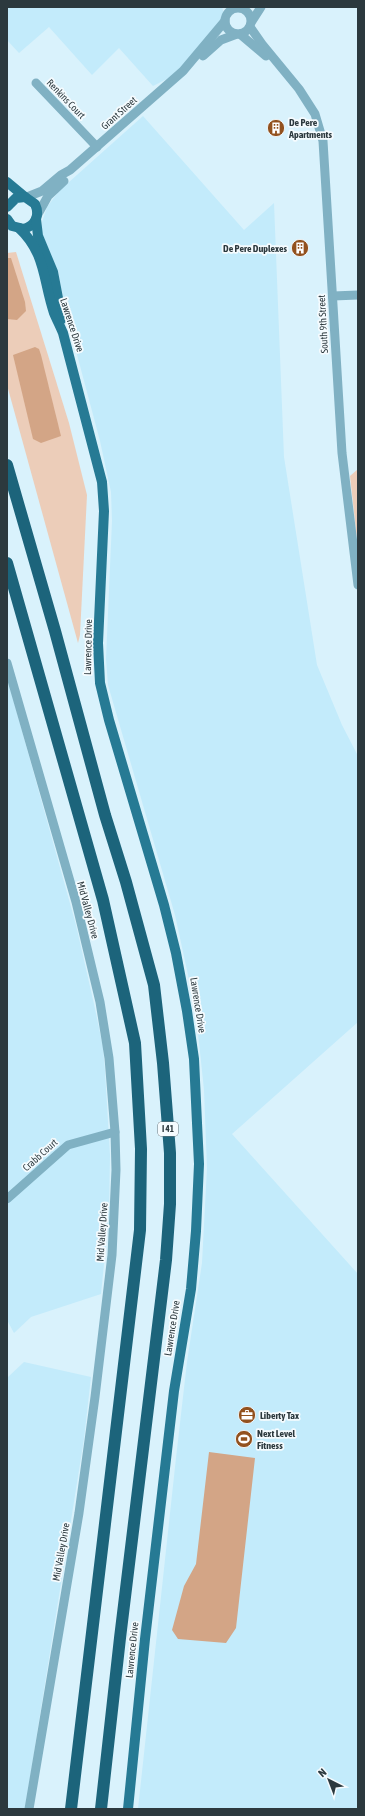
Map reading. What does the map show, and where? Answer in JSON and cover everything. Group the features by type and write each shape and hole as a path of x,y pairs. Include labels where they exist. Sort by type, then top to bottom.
{"highway":[{"name":"I 41","path":"7,465 154,985 163,1063 170,1154 170,1204 166,1260 120,1638 101,1809"},
{"path":"7,563 103,900 135,1043 141,1149 140,1230 71,1809"}],"main road":[{"path":"7,182 35,204 38,236 54,272 63,333"},
{"path":"7,207 16,198 26,197"},
{"path":"14,229 29,227 37,217"},
{"name":"Lawrence Drive","path":"7,219 14,229 27,236 36,250 54,313 63,333 102,482 104,511 98,644 100,683 164,905 176,953 187,1011 196,1081 199,1164 196,1238 191,1289 174,1391 149,1601 128,1809"}],"street":[{"path":"222,7 227,28 239,34"},
{"name":"Grant Street","path":"182,71 225,20 230,10 237,7 242,7 249,13 251,24"},
{"name":"Grant Street","path":"26,197 42,191 61,175 70,170 182,71 222,40 248,30 261,7"},
{"name":"South 9th Street","path":"251,24 299,89 315,114 323,141 342,453 358,585"},
{"name":"South 9th Street","path":"239,34 285,72"},
{"name":"Renkins Court","path":"36,83 97,147"},
{"name":"Grant Street","path":"37,217 48,196 65,180 70,170"},
{"path":"333,296 358,295"},
{"name":"Mid Valley Drive","path":"7,663 73,892 100,1002 109,1058 115,1132 116,1170 112,1255 95,1398 79,1513 29,1809"},
{"name":"Crabb Court","path":"7,1199 68,1145 115,1132"}],"shaded area":[{"path":"7,7 222,7 224,14 221,30 183,71 153,86 119,48 92,75 49,27 19,53 7,40"},
{"path":"143,116 244,230 274,203 284,457 317,665 342,725 358,756 358,1022 232,1134 358,1274 358,1809 138,1809 187,1362 202,1263 207,1168 204,1090 198,1033 190,984 175,915 108,685 106,659 112,521 111,492 100,441 67,317 58,272 42,233 42,222 47,207 59,191"},
{"path":"16,252 69,423 87,495 80,635 78,643 7,385 7,253"},
{"path":"7,258 11,258 25,302 26,311 17,320 7,319"},
{"path":"35,347 39,349 41,355 61,436 41,443 33,439 13,355"},
{"path":"358,469 358,548 350,476"},
{"path":"7,677 76,925 94,1004 103,1047 110,1155 109,1214 101,1294 31,1317 14,1333 7,1320"},
{"path":"24,1362 91,1377 84,1439 25,1809 7,1809 7,1378"},
{"path":"209,1452 255,1458 236,1628 226,1643 178,1639 172,1630 184,1586 196,1564"}],"place":[{"name":"De Pere Apartments","path":"276,128"},
{"name":"De Pere Duplexes","path":"300,248"},
{"name":"Liberty Tax","path":"247,1415"},
{"name":"Next Level Fitness","path":"244,1439"}]}
